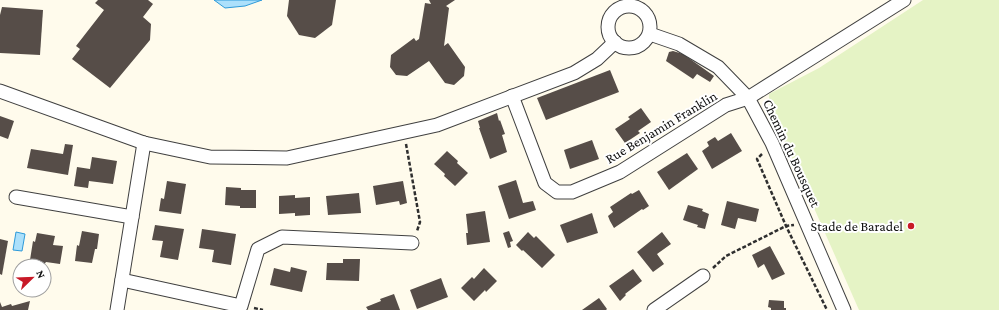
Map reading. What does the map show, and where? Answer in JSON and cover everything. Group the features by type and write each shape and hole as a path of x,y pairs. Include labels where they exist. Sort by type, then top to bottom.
{"street":[{"name":"Chemin du Bousquet","path":"748,98 904,0"},
{"path":"628,3 642,9 647,14 650,20 650,34 641,45 634,48 623,47 611,38 608,26 609,19 617,9 628,3"},
{"name":"Chemin du Bousquet","path":"650,34 679,44 718,67 748,98 772,143 844,310"},
{"path":"0,91 144,143 210,157 287,158 437,125 574,73 597,59 615,42"},
{"name":"Rue Benjamin Franklin","path":"512,96 545,183 557,192 572,192 620,172 726,105 748,98"},
{"path":"117,310 144,143"},
{"path":"16,198 132,217"},
{"path":"122,280 241,306 258,249 282,237 412,243"},
{"path":"654,310 703,276"}],"path":[{"path":"404,132 420,222 412,243"},
{"path":"772,143 757,160 786,226 827,310"},
{"path":"703,276 726,256 786,226 807,224"}],"green space":[{"name":"Stade de Baradel","path":"923,0 999,0 999,310 859,310 769,106 769,94 819,68"}],"water":[{"path":"214,0 262,0 245,6 225,8"},
{"path":"16,232 25,234 22,251 13,250"}],"building":[{"path":"98,0 148,0 153,4 143,17 151,24 150,40 110,88 72,59 80,49 76,46 104,10 95,3"},
{"path":"289,0 336,0 332,25 315,38 299,35 287,16"},
{"path":"429,0 455,0 446,6 449,8 444,46 448,43 465,67 464,76 454,85 445,83 429,61 407,76 396,75 390,67 391,55 414,38 416,41 419,39 425,3 431,4"},
{"path":"2,7 43,10 40,55 0,53 0,15"},
{"path":"673,51 683,54 714,76 710,82 697,74 693,79 666,61 669,52"},
{"path":"610,70 619,92 546,120 537,98"},
{"path":"641,108 651,122 638,131 640,133 625,143 615,129 630,119 628,117"},
{"path":"497,113 505,134 502,135 507,152 490,159 478,121"},
{"path":"0,116 14,121 8,139 0,136"},
{"path":"731,133 742,151 712,169 702,151 709,146 707,142 715,137 718,141"},
{"path":"592,140 599,159 570,169 564,150"},
{"path":"65,144 73,145 68,175 27,168 31,149 63,154"},
{"path":"447,151 468,173 455,186 434,164"},
{"path":"687,153 698,169 669,190 657,172"},
{"path":"92,157 117,161 113,184 89,181 88,188 74,186 77,167 90,169"},
{"path":"516,180 523,203 533,201 536,210 509,219 498,186"},
{"path":"167,181 186,184 181,214 159,211 161,198 164,199"},
{"path":"403,181 407,203 400,205 399,201 376,205 373,186"},
{"path":"226,187 241,188 241,190 256,190 256,208 240,208 240,206 225,205"},
{"path":"639,190 649,206 614,228 608,216 613,212 610,207 631,193 632,194"},
{"path":"359,193 361,213 328,215 326,196"},
{"path":"295,195 295,198 310,197 310,215 295,216 295,213 279,214 279,196"},
{"path":"727,201 759,209 756,222 738,218 735,229 721,225"},
{"path":"688,205 703,209 702,211 709,214 705,229 683,220"},
{"path":"485,211 490,242 467,245 466,233 468,233 466,214"},
{"path":"592,213 598,233 567,243 560,225"},
{"path":"155,225 184,229 178,260 160,257 163,241 152,240"},
{"path":"202,229 236,234 231,265 212,262 214,250 199,248"},
{"path":"82,231 99,234 97,249 95,249 92,263 75,261 77,245 79,246"},
{"path":"509,231 513,241 510,242 511,247 508,248 503,233"},
{"path":"528,232 534,238 536,236 555,255 542,268 516,245"},
{"path":"662,232 671,244 657,254 664,264 653,272 637,252"},
{"path":"37,233 55,236 53,245 63,246 60,264 52,263 52,258 30,258 33,241 35,242"},
{"path":"0,239 8,241 2,275 0,274"},
{"path":"770,246 785,274 772,280 764,264 758,268 752,255"},
{"path":"343,259 360,259 359,281 326,280 327,263 343,263"},
{"path":"291,267 307,271 302,292 270,285 274,268 290,272"},
{"path":"484,268 497,281 474,301 461,288 472,277 474,279"},
{"path":"633,269 642,281 625,294 626,295 620,301 609,286"},
{"path":"441,278 448,297 417,309 410,290"},
{"path":"394,294 400,310 368,310 366,307 381,301 380,299"},
{"path":"599,298 607,309 606,310 582,310"},
{"path":"769,300 784,301 784,308 786,308 786,310 771,310 771,308 768,307"},
{"path":"30,301 28,310 0,310 0,302 2,307"}],"place":[{"name":"Stade de Baradel","path":"911,226"}]}
